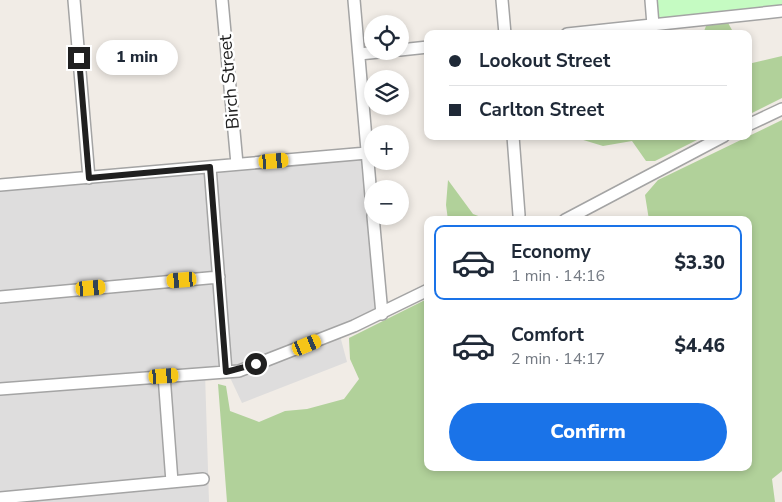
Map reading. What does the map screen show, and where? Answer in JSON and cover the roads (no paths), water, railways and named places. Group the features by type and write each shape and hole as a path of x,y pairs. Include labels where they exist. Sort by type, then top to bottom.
{"street":[{"path":"74,0 89,178"},
{"name":"Birch Street","path":"222,0 237,164"},
{"path":"354,0 365,125"},
{"path":"502,0 505,30"},
{"path":"651,0 653,25"},
{"path":"605,30 782,11"},
{"path":"409,49 424,48"},
{"path":"359,54 364,54"},
{"path":"752,123 782,109"},
{"path":"513,140 519,215"},
{"path":"573,216 716,140"},
{"path":"0,185 364,152"},
{"path":"210,167 226,372"},
{"path":"374,225 382,314"},
{"path":"0,297 219,277"},
{"path":"0,390 238,370 291,352 382,314 424,292"},
{"path":"164,376 172,482"},
{"path":"0,498 203,479"}]}
